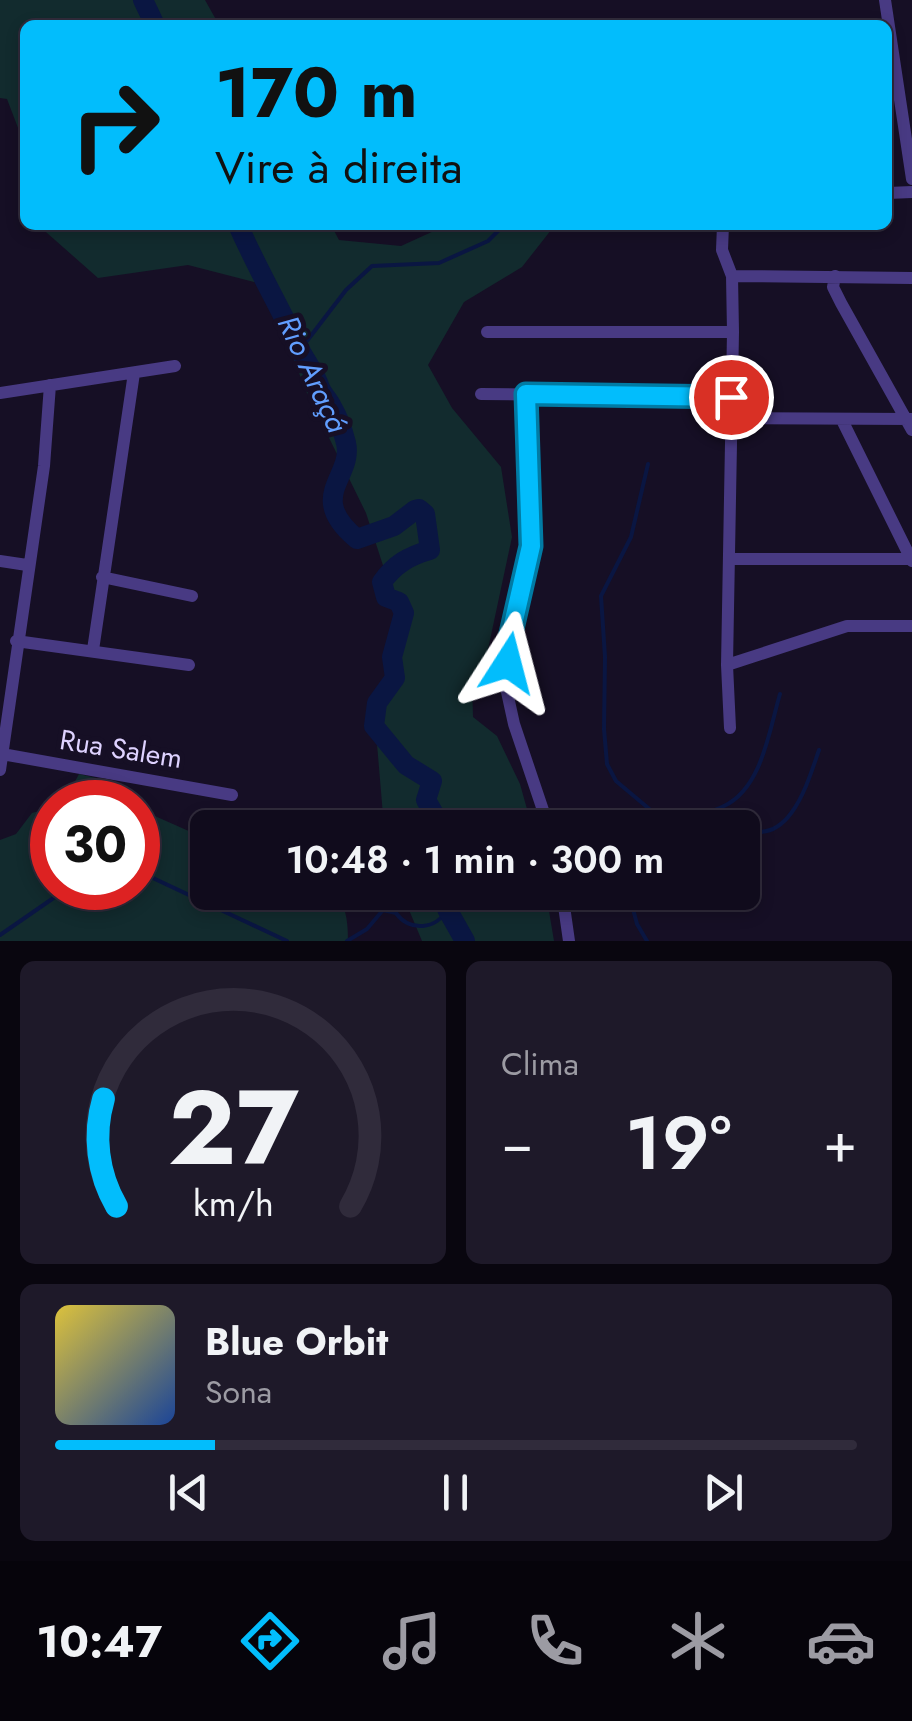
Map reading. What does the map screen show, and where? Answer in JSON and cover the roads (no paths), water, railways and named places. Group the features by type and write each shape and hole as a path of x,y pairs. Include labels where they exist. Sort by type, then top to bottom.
{"street":[{"path":"892,51 912,179"},
{"path":"724,230 722,259 732,276 733,332 727,665 730,728"},
{"path":"732,276 912,278"},
{"path":"836,276 833,286 841,303 910,423"},
{"path":"487,332 733,332"},
{"path":"0,393 175,366"},
{"path":"93,650 134,373"},
{"path":"0,770 3,716 44,466 50,385"},
{"path":"481,394 731,397"},
{"path":"526,394 531,546 509,642 508,692 514,724 543,810"},
{"path":"732,418 910,423"},
{"path":"728,559 911,560 842,420"},
{"path":"0,561 27,565"},
{"path":"102,577 192,596"},
{"path":"727,665 847,626 912,626"},
{"path":"16,641 190,665"},
{"name":"Rua Salem","path":"2,754 232,795"},
{"path":"565,910 569,941"}],"waterway":[{"name":"Rio Araçá","path":"143,0 153,20"},
{"name":"Rio Araçá","path":"240,230 342,429 347,455 333,499 334,511 342,524 357,539 394,526 415,510 425,514 430,550 403,562 382,582 386,597 399,602 404,613 392,657 395,678 377,703 374,726 406,765 432,781 426,800 432,810"},
{"path":"300,350 346,290 372,266 439,263 488,241 499,230"},
{"path":"648,464 631,537 601,596 604,729 607,764 616,781 672,828 724,806 737,798 756,772 780,694"},
{"path":"760,832 785,821 802,794 819,750"},
{"path":"160,881 287,941"},
{"path":"0,935 36,910"},
{"path":"347,941 367,929 383,910"},
{"path":"383,910 396,913 415,926 430,925 446,910"},
{"name":"Rio Araçá","path":"448,910 465,941"},
{"path":"633,910 647,941"}]}
